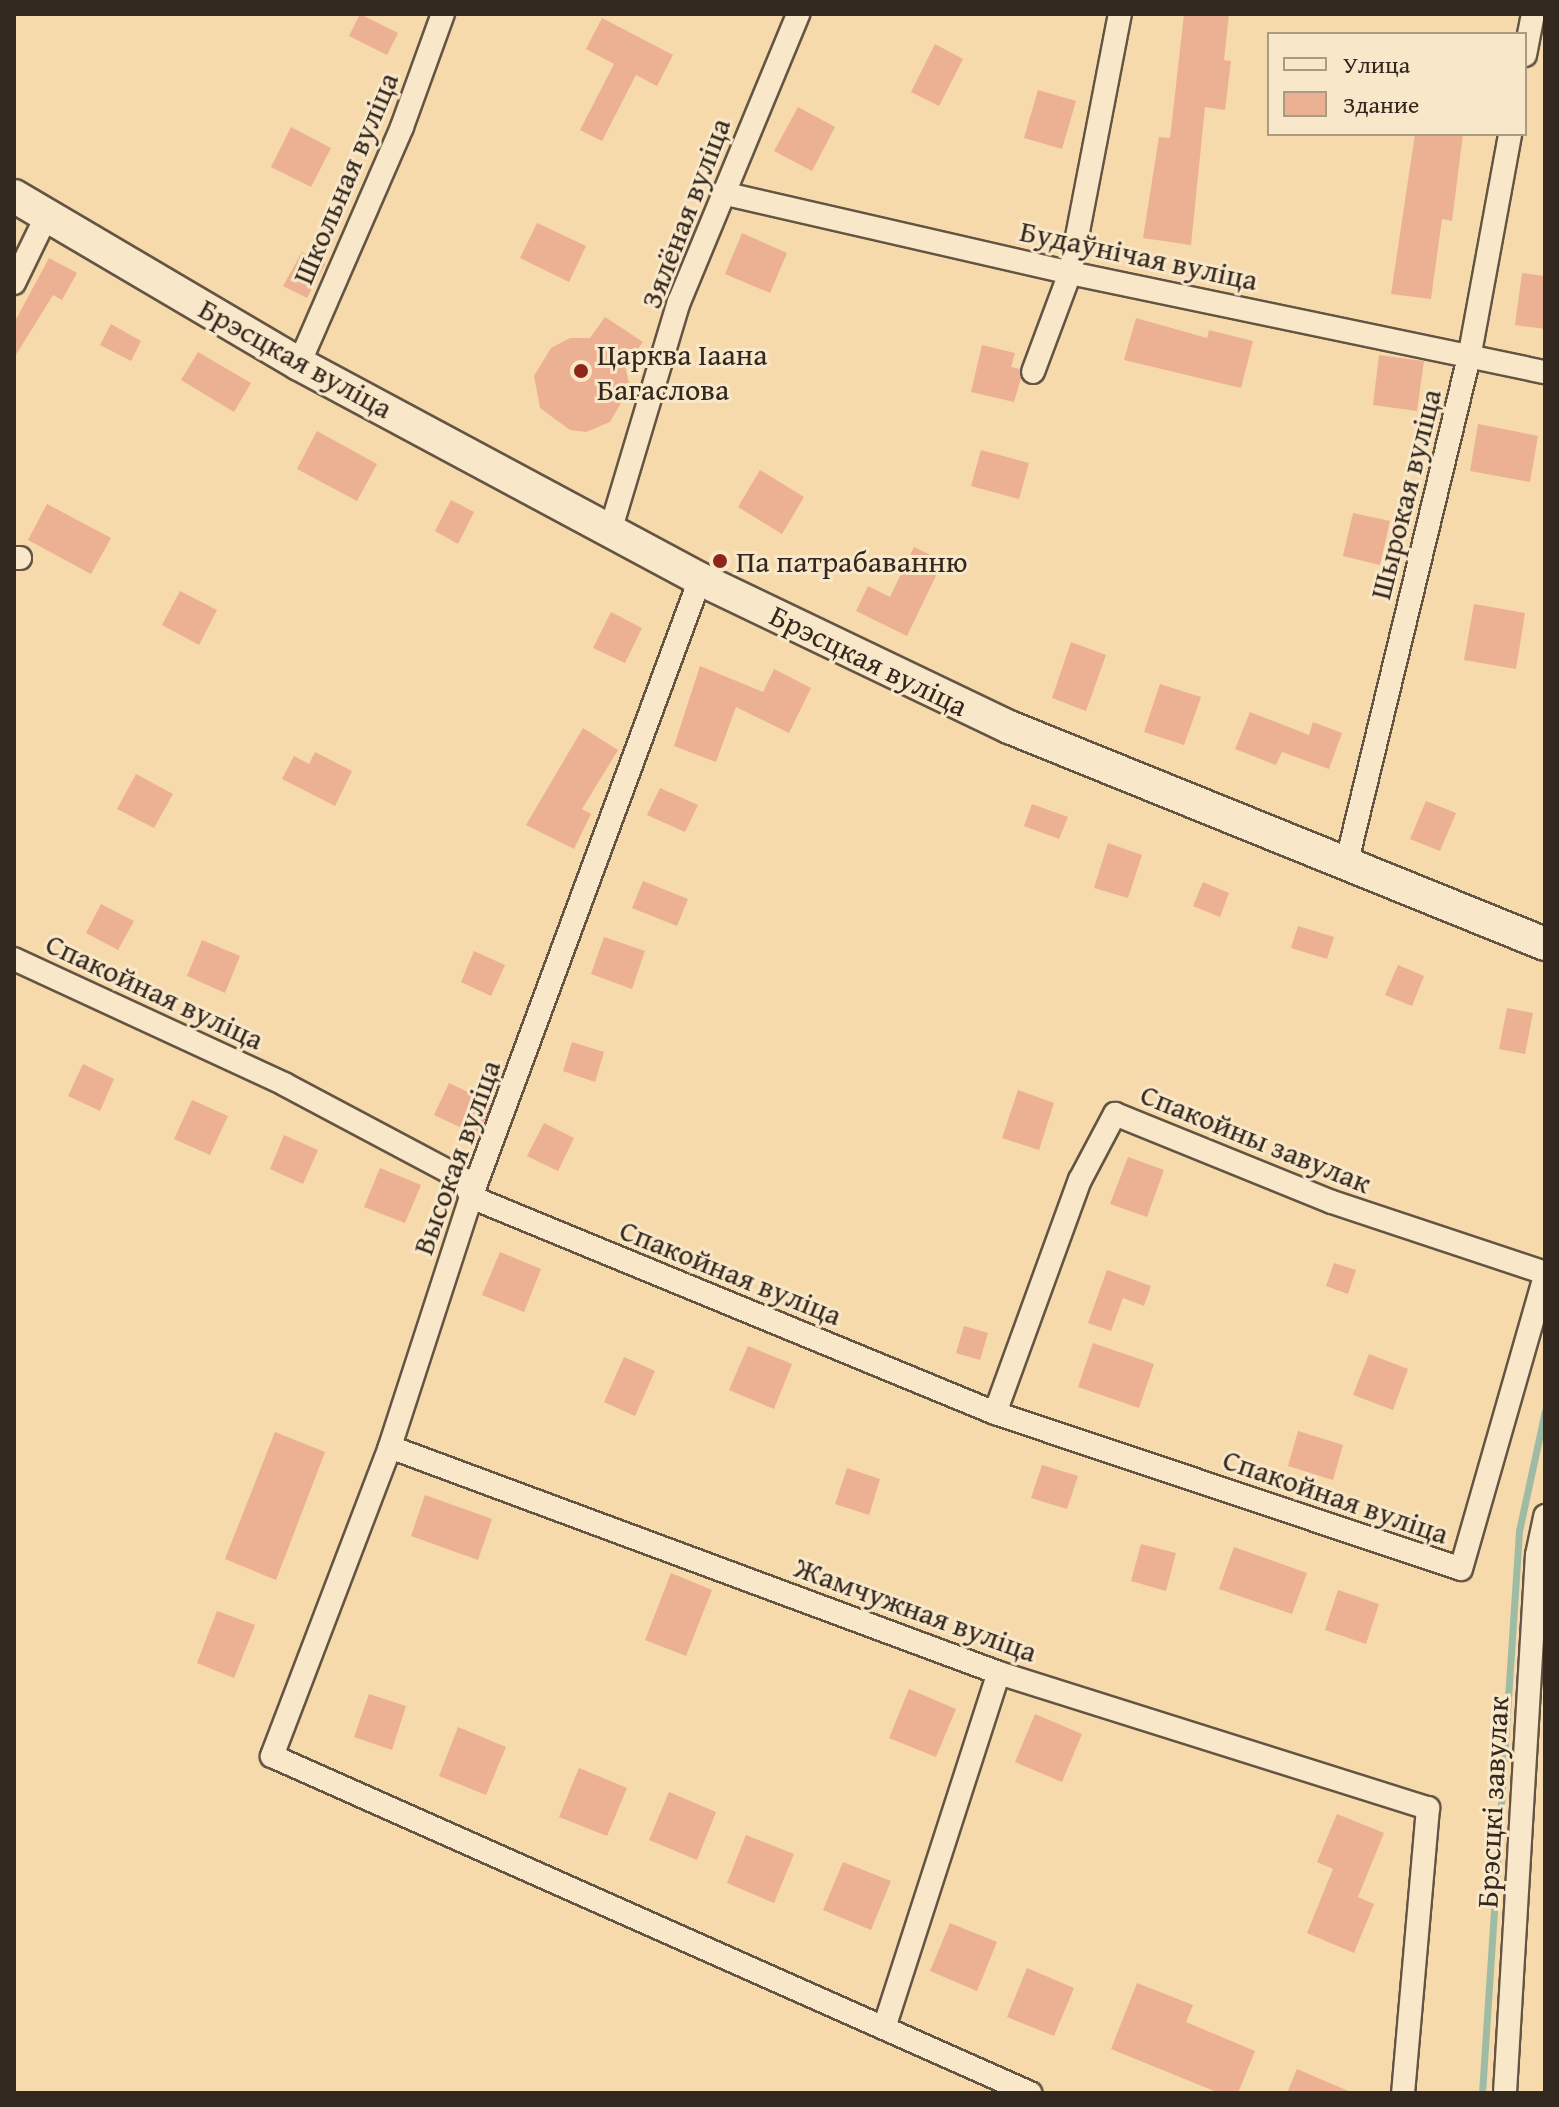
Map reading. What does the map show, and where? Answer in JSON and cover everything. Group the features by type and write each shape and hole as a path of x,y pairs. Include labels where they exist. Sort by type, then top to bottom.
{"street":[{"name":"Школьная вуліца","path":"299,364 402,127 443,14"},
{"name":"Зялёная вуліца","path":"611,528 679,302 798,14"},
{"path":"1033,372 1070,273 1120,14"},
{"path":"1527,45 1533,14"},
{"name":"Шырокая вуліца","path":"1346,865 1470,353 1510,136"},
{"name":"Будаўнічая вуліца","path":"722,193 1070,273 1470,353 1545,372"},
{"name":"Брэсцкая вуліца","path":"14,196 48,213 299,364 611,528 700,579 1009,727 1545,944"},
{"path":"14,283 48,213"},
{"name":"Высокая вуліца","path":"700,579 471,1197 390,1447 272,1756 884,2028"},
{"name":"Спакойная вуліца","path":"14,959 311,1099 463,1179 471,1197 995,1413 1461,1569"},
{"name":"Спакойны завулак","path":"995,1413 1080,1180 1115,1114 1332,1202 1545,1275 1461,1569"},
{"name":"Жамчужная вуліца","path":"390,1447 999,1673 1428,1808 1403,2093"},
{"name":"Брэсцкі завулак","path":"1505,2093 1537,1688 1537,1555 1545,1516"},
{"path":"999,1673 884,2028 1030,2093"}],"building":[{"path":"360,14 398,33 387,55 349,36"},
{"path":"1184,14 1229,14 1224,60 1231,61 1225,110 1205,107 1191,245 1143,238 1159,137 1170,138"},
{"path":"602,18 673,55 657,86 636,75 602,141 580,130 614,64 586,49"},
{"path":"935,44 963,59 939,106 911,92"},
{"path":"1038,90 1076,101 1062,149 1024,138"},
{"path":"798,107 835,127 812,171 774,151"},
{"path":"291,127 331,148 311,187 271,167"},
{"path":"1415,136 1463,136 1452,221 1442,219 1431,299 1391,294"},
{"path":"537,223 586,246 569,282 520,258"},
{"path":"742,233 787,253 770,293 725,274"},
{"path":"302,252 325,264 307,298 283,286"},
{"path":"49,258 77,273 62,300 53,295 14,358 14,323"},
{"path":"1522,273 1545,276 1545,329 1515,325"},
{"name":"Царква Іаана Багаслова","path":"605,317 643,342 625,366 630,387 610,422 586,432 570,430 540,408 534,376 551,348 570,338 590,338"},
{"path":"1136,318 1207,338 1209,330 1253,341 1241,388 1124,360"},
{"path":"111,324 141,341 131,361 100,345"},
{"path":"982,345 1015,353 1011,367 1020,369 1021,378 1014,402 971,392"},
{"path":"198,352 251,383 234,412 181,380"},
{"path":"1379,355 1424,361 1417,411 1373,405"},
{"path":"1478,424 1538,436 1530,482 1470,471"},
{"path":"317,431 377,464 357,501 297,469"},
{"path":"981,450 1029,463 1019,499 971,486"},
{"path":"760,470 804,497 782,534 738,507"},
{"path":"451,500 474,512 458,544 435,531"},
{"path":"47,504 111,538 91,574 28,540"},
{"path":"1353,513 1390,521 1380,565 1343,556"},
{"path":"914,547 943,561 907,636 856,611 868,586 890,597"},
{"path":"180,591 217,610 199,645 162,625"},
{"path":"1474,604 1525,613 1516,669 1464,660"},
{"path":"611,612 642,628 625,663 593,648"},
{"path":"1071,642 1106,655 1086,711 1052,698"},
{"path":"700,666 763,692 774,669 811,688 789,733 736,707 716,762 674,746"},
{"path":"1160,684 1201,697 1184,745 1144,732"},
{"path":"1250,712 1309,735 1313,722 1342,733 1329,769 1282,752 1276,765 1235,749"},
{"path":"583,728 618,750 582,809 591,814 574,849 526,825"},
{"path":"315,752 352,771 335,806 282,779 294,756 309,764"},
{"path":"136,774 173,794 154,828 117,809"},
{"path":"660,788 698,805 685,832 647,815"},
{"path":"1426,801 1456,813 1440,851 1410,839"},
{"path":"1032,804 1068,817 1059,839 1024,826"},
{"path":"1108,843 1142,855 1128,898 1094,888"},
{"path":"643,881 688,899 677,926 632,908"},
{"path":"1203,882 1229,893 1220,917 1193,906"},
{"path":"101,904 134,921 118,950 86,933"},
{"path":"1298,926 1334,937 1327,959 1291,948"},
{"path":"604,937 645,951 632,989 591,974"},
{"path":"202,940 240,956 225,993 187,976"},
{"path":"474,951 505,965 491,996 461,982"},
{"path":"1398,965 1424,976 1412,1006 1385,995"},
{"path":"1507,1008 1533,1013 1525,1054 1499,1049"},
{"path":"572,1042 604,1052 595,1082 563,1071"},
{"path":"83,1064 114,1079 100,1111 68,1096"},
{"path":"449,1083 491,1103 479,1136 434,1115"},
{"path":"1018,1090 1054,1103 1039,1150 1002,1138"},
{"path":"192,1100 228,1116 210,1155 174,1139"},
{"path":"544,1123 574,1138 558,1171 527,1156"},
{"path":"284,1135 318,1150 303,1184 270,1169"},
{"path":"1128,1157 1164,1170 1147,1217 1110,1204"},
{"path":"380,1168 421,1185 405,1223 364,1207"},
{"path":"500,1252 541,1269 524,1312 482,1295"},
{"path":"1334,1263 1356,1270 1348,1294 1326,1286"},
{"path":"1107,1270 1151,1286 1144,1306 1123,1298 1111,1331 1088,1323"},
{"path":"964,1326 988,1333 980,1360 956,1353"},
{"path":"1093,1343 1154,1364 1139,1408 1078,1387"},
{"path":"748,1346 792,1364 774,1409 729,1390"},
{"path":"1369,1354 1408,1369 1393,1410 1353,1395"},
{"path":"624,1357 655,1371 635,1416 604,1402"},
{"path":"1298,1431 1343,1445 1333,1480 1288,1466"},
{"path":"275,1432 325,1452 276,1580 225,1559"},
{"path":"1042,1465 1078,1476 1067,1509 1031,1498"},
{"path":"847,1468 880,1479 869,1515 835,1504"},
{"path":"425,1495 492,1519 478,1560 411,1536"},
{"path":"1141,1544 1176,1553 1166,1591 1131,1581"},
{"path":"1234,1547 1307,1573 1292,1614 1219,1589"},
{"path":"671,1573 712,1590 686,1656 645,1640"},
{"path":"1338,1590 1379,1604 1366,1644 1325,1630"},
{"path":"217,1611 255,1625 234,1678 197,1663"},
{"path":"909,1689 956,1709 936,1757 889,1738"},
{"path":"369,1694 406,1706 392,1750 354,1737"},
{"path":"1035,1714 1082,1734 1062,1782 1015,1762"},
{"path":"458,1727 506,1747 486,1795 439,1776"},
{"path":"579,1768 627,1788 607,1836 559,1817"},
{"path":"669,1792 716,1812 697,1860 649,1840"},
{"path":"1337,1814 1384,1833 1358,1897 1374,1904 1354,1953 1307,1933 1333,1869 1317,1862"},
{"path":"746,1835 794,1854 774,1903 727,1883"},
{"path":"843,1862 891,1881 871,1930 823,1910"},
{"path":"950,1923 997,1942 977,1991 930,1971"},
{"path":"1027,1968 1074,1988 1054,2036 1007,2017"},
{"path":"1137,1983 1193,2005 1186,2022 1255,2051 1238,2093 1219,2093 1111,2049"},
{"path":"1297,2069 1353,2093 1287,2093"}],"waterway":[{"path":"1482,2093 1519,1531 1545,1411"}],"place":[{"name":"Царква Іаана Багаслова","path":"581,371"},
{"name":"Па патрабаванню","path":"720,561"}]}
